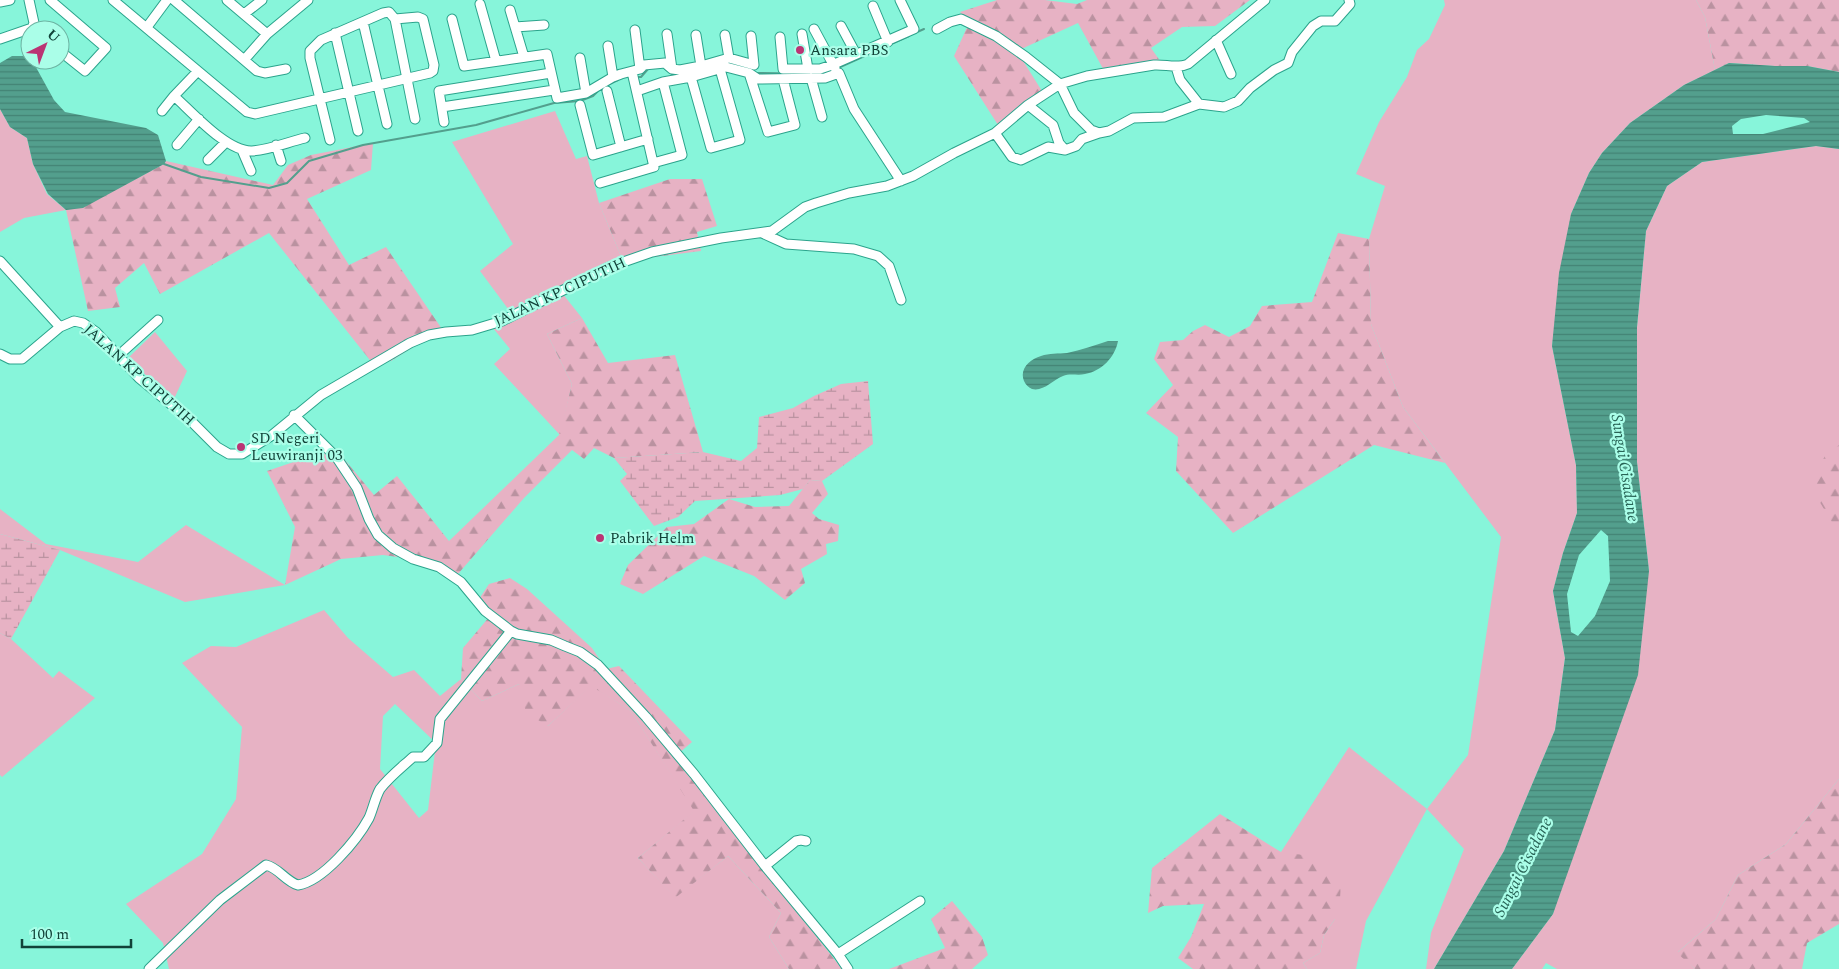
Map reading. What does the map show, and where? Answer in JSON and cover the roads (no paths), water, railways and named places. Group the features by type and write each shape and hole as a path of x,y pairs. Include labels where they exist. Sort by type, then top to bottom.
{"street":[{"path":"0,2 10,0"},
{"path":"29,0 33,20"},
{"path":"50,0 106,48 85,72 70,59"},
{"path":"113,0 246,112 256,114 407,79 433,71 434,65 423,19 418,17 395,19"},
{"path":"147,27 167,0"},
{"path":"174,0 258,71 286,69"},
{"path":"227,0 267,34"},
{"path":"244,14 262,0"},
{"path":"245,60 267,34 308,0"},
{"path":"1199,104 1180,80 1176,67 1188,64 1265,0"},
{"path":"995,133 1012,158 1021,160 1048,147 1065,150 1076,146 1082,139 1108,131 1133,118 1164,116 1199,104 1224,107 1238,101 1250,88 1274,70 1288,63 1292,52 1313,26 1321,21 1334,21 1350,4 1349,0"},
{"path":"809,74 888,42 914,29 902,1"},
{"path":"480,4 496,61"},
{"path":"873,6 888,42"},
{"path":"510,10 524,57"},
{"path":"330,140 310,58 310,51 321,40 382,13 389,12 395,19 415,119"},
{"path":"452,19 464,66 547,54 557,98 586,93 613,77 621,74 635,74 644,65 665,63 672,68 680,70 729,58 754,65 751,36"},
{"path":"937,29 961,19 996,36 1060,84 1074,113 1091,130 1098,134"},
{"path":"363,22 387,124"},
{"path":"515,27 544,25"},
{"path":"841,26 856,54"},
{"path":"814,29 832,65 839,72 854,108 901,181"},
{"path":"600,183 654,167 636,91 635,30"},
{"path":"0,39 20,33"},
{"path":"335,33 358,131"},
{"path":"667,34 672,68"},
{"path":"802,34 809,74 822,117"},
{"path":"696,36 702,66"},
{"path":"726,36 729,58"},
{"path":"749,73 768,132 796,125 783,74 780,37"},
{"path":"1216,40 1231,74"},
{"path":"608,46 613,77"},
{"path":"580,58 586,93"},
{"name":"JALAN KP CIPUTIH","path":"0,354 10,359 22,359 60,327 74,321 83,323 96,332 139,378 190,420 218,447 228,454 242,454 271,436 321,395 410,343 430,335 472,330 502,321 609,267 652,252 721,238 772,231 805,207 849,193 887,186 901,181 995,133 1028,105 1060,84 1087,76 1154,65 1176,67"},
{"path":"636,91 663,82 691,77 726,67 749,73 758,79 783,74 809,74 825,78 839,72"},
{"path":"691,77 711,148 740,140 720,69"},
{"path":"162,111 197,72"},
{"path":"444,122 439,91 551,73"},
{"path":"653,162 682,155 663,82"},
{"path":"442,107 554,90"},
{"path":"607,91 620,147"},
{"path":"174,96 226,142 242,150 253,151 305,138"},
{"path":"580,105 593,155 648,139"},
{"path":"1028,105 1053,125 1059,143 1065,150"},
{"path":"177,145 199,119"},
{"path":"208,160 226,142"},
{"path":"276,145 281,161"},
{"path":"242,150 251,171"},
{"path":"762,233 786,244 854,250 878,256 889,266 902,300"},
{"path":"0,261 60,327"},
{"path":"118,356 158,320"},
{"path":"294,416 342,466 357,488 378,535 393,548 412,559 440,567 461,582 485,610 511,631 551,640 580,652 598,665 646,716 688,767 848,969"},
{"path":"149,969 220,900 266,864 273,867 289,882 298,885 317,877 346,849 369,818 379,792 386,781 413,757 424,757 437,743 440,719 511,631"},
{"path":"765,866 796,841 806,841"},
{"path":"838,954 920,901"}],"water":[{"path":"12,56 20,56 20,70 38,70 54,100 65,112 146,128 158,135 166,161 164,164 83,208 66,210 48,194 33,164 27,138 10,127 0,109 0,63"},
{"name":"Sungai Cisadane","path":"1729,63 1807,66 1839,72 1839,149 1816,146 1702,162 1667,186 1646,231 1637,327 1637,462 1649,571 1638,675 1553,914 1512,969 1434,969 1504,851 1555,730 1565,658 1553,591 1563,553 1577,513 1576,465 1552,346 1559,273 1571,214 1589,173 1602,153 1630,123 1684,85","holes":["1766,115 1804,118 1810,122 1763,134 1733,134 1732,126 1741,119","1601,530 1608,536 1610,581 1595,616 1578,636 1571,632 1567,594 1579,555"]},
{"path":"1108,341 1118,341 1111,358 1097,370 1082,375 1066,375 1040,389 1032,389 1026,385 1023,377 1024,369 1029,362 1037,357 1047,354 1072,352"}],"waterway":[{"path":"915,33 924,29"},
{"path":"838,68 909,36"},
{"path":"726,63 753,70"},
{"path":"637,77 641,77 648,69"},
{"path":"665,69 672,74 680,74"},
{"path":"756,73 822,74 833,70"},
{"path":"605,86 618,80"},
{"path":"164,164 201,177 269,188 287,183 309,161 363,145 476,125 554,103 580,101 593,96 598,91"}],"place":[{"name":"Ansara PBS","path":"800,50"},
{"name":"SD Negeri Leuwiranji 03","path":"241,447"},
{"name":"Pabrik Helm","path":"600,538"}]}
